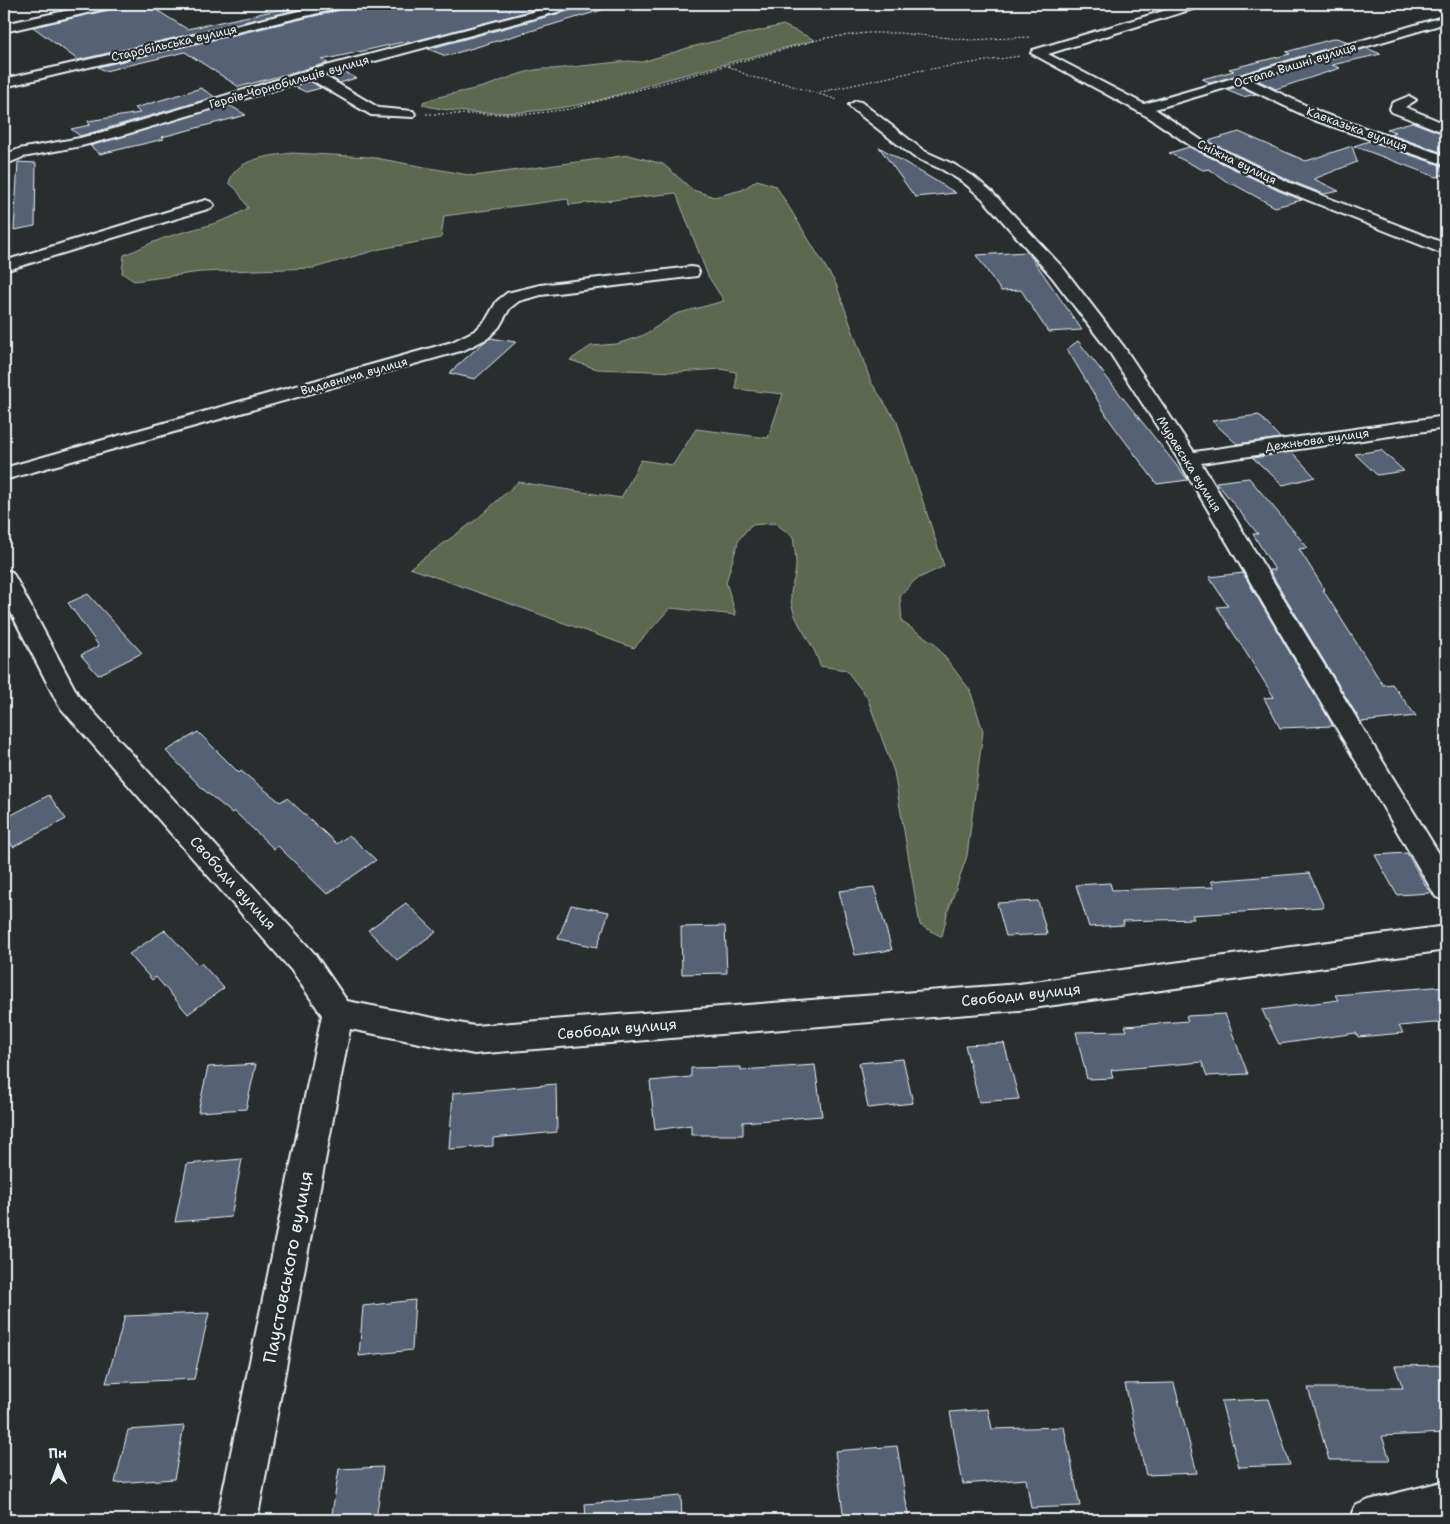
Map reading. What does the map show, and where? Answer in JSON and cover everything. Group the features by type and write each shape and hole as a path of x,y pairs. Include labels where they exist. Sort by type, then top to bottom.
{"street":[{"path":"4,28 113,4"},
{"name":"Старобільська вулиця","path":"4,83 344,4"},
{"name":"Героїв-Чорнобильців вулиця","path":"4,160 19,153 115,134 312,74 575,4"},
{"path":"1155,4 1175,11"},
{"path":"1038,54 1198,4"},
{"name":"Остапа Вишні вулиця","path":"1142,109 1446,19"},
{"path":"1427,24 1446,31"},
{"name":"Сніжна вулиця","path":"1038,54 1142,109 1196,143 1285,186 1446,250"},
{"path":"312,74 376,112 408,114"},
{"name":"Кавказька вулиця","path":"1243,80 1319,117 1446,161"},
{"path":"1409,100 1397,106 1397,109 1446,129"},
{"name":"Муравська вулиця","path":"856,105 918,154 948,167 968,179 1002,210 1058,273 1106,335 1188,459 1446,889"},
{"path":"4,266 206,205"},
{"name":"Видавнича вулиця","path":"4,474 458,346 482,334 493,323 502,305 512,297 540,290 691,272"},
{"name":"Дежньова вулиця","path":"1188,459 1446,422"},
{"name":"Свободи вулиця","path":"4,578 68,700 303,962 338,1013 474,1040 1019,997 1446,938"},
{"name":"Паустовського вулиця","path":"237,1520 338,1013"},
{"path":"1369,1520 1446,1501"}],"path":[{"path":"408,114 530,114 570,109 825,38 867,32 970,40 1028,37 1079,40"},
{"path":"816,93 917,71 1038,54"},
{"path":"727,66 752,77 782,83 856,105"}],"green space":[{"path":"783,25 815,40 661,81 607,98 563,107 491,113 467,112 423,105 423,102 431,99 486,86 536,70 628,61 642,62 691,47"},
{"path":"292,153 370,157 474,176 629,155 663,164 693,190 714,197 742,190 757,180 776,186 836,284 871,382 897,422 944,566 915,580 900,597 902,622 934,643 970,690 983,731 967,856 947,914 942,937 920,925 894,772 867,697 846,670 820,666 814,650 794,614 792,606 791,595 796,564 793,537 775,523 751,525 739,539 726,582 736,615 670,608 634,648 410,568 477,519 518,482 621,498 641,460 673,465 696,429 768,438 783,394 736,389 736,372 721,369 678,372 597,369 570,360 591,346 617,344 644,335 676,314 724,301 708,276 676,193 569,205 568,199 444,216 441,238 380,249 314,268 201,272 134,281 122,273 124,255 164,238 207,226 248,208 237,190 229,183 238,168 264,157"}],"building":[{"path":"135,4 147,4 187,29 306,4 323,4 78,60 33,27"},
{"path":"352,4 557,4 411,42 408,41 322,60 328,63 239,87 185,52 105,71 98,67 344,9"},
{"path":"583,4 602,4 602,10 446,56 428,49 579,8"},
{"path":"1336,38 1349,42 1211,83 1202,79 1234,71 1229,69 1290,54 1286,52"},
{"path":"1366,48 1381,54 1332,65 1340,68 1276,89 1257,80"},
{"path":"343,71 356,78 340,83 328,76"},
{"path":"310,81 321,88 306,92 293,86"},
{"path":"1239,86 1256,94 1243,97 1226,90"},
{"path":"201,88 215,97 80,136 71,129 90,125 88,121 140,113 135,108"},
{"path":"229,105 246,115 162,137 164,139 100,154 90,146"},
{"path":"1412,122 1446,135 1446,154 1389,134 1395,132 1387,129"},
{"path":"1239,132 1306,161 1352,146 1357,162 1314,179 1339,191 1324,194 1291,181 1208,141"},
{"path":"1369,141 1446,167 1446,174 1436,177 1354,146"},
{"path":"879,147 956,193 915,197"},
{"path":"1189,147 1279,191 1302,200 1275,207 1230,184 1209,169 1203,170 1169,153"},
{"path":"18,162 36,163 35,226 14,230"},
{"path":"1027,252 1082,330 1048,332 1021,290 1001,291 976,255"},
{"path":"490,338 516,342 475,379 449,373 483,343"},
{"path":"1078,341 1188,480 1157,484 1110,421 1067,349"},
{"path":"1259,415 1280,438 1237,444 1212,421"},
{"path":"1381,450 1404,471 1377,475 1355,454"},
{"path":"1292,452 1315,477 1283,485 1253,458"},
{"path":"1249,478 1308,548 1299,549 1383,685 1392,684 1416,716 1361,722 1269,570 1275,570 1253,534 1258,534 1216,482"},
{"path":"1243,573 1333,726 1280,728 1264,698 1274,697 1217,607 1228,606 1209,577"},
{"path":"88,594 142,653 98,675 81,655 99,646 68,603"},
{"path":"198,732 239,773 241,771 280,802 287,798 337,844 349,835 376,860 327,894 278,846 274,849 234,811 232,813 205,791 166,751"},
{"path":"49,795 66,819 13,847 4,833 4,819"},
{"path":"1407,853 1430,893 1397,895 1375,855"},
{"path":"1309,873 1324,907 1192,915 1194,919 1123,921 1124,925 1089,927 1076,885 1110,883 1112,890 1214,887 1211,881"},
{"path":"874,887 892,950 855,955 839,891"},
{"path":"1038,901 1047,934 1006,936 997,903"},
{"path":"406,903 436,932 397,960 368,930"},
{"path":"571,905 609,912 597,947 558,939"},
{"path":"725,926 727,973 682,974 681,927"},
{"path":"165,930 198,965 201,963 224,988 188,1014 156,977 152,980 129,954"},
{"path":"1446,986 1446,1022 1399,1026 1403,1033 1358,1037 1356,1033 1279,1044 1262,1010 1338,1000 1335,995"},
{"path":"1225,1014 1248,1074 1207,1076 1202,1062 1111,1070 1113,1078 1087,1079 1076,1032 1127,1031 1125,1026 1188,1021 1186,1016"},
{"path":"1004,1043 1019,1099 979,1102 965,1045"},
{"path":"903,1059 913,1103 868,1108 859,1063"},
{"path":"256,1064 246,1109 198,1112 208,1067"},
{"path":"815,1065 822,1116 743,1122 743,1135 691,1135 691,1125 655,1130 650,1081 691,1077 691,1068 741,1067 741,1070"},
{"path":"556,1084 557,1132 493,1138 493,1146 449,1149 453,1093"},
{"path":"242,1159 231,1217 175,1222 187,1164"},
{"path":"415,1300 412,1350 359,1356 363,1306"},
{"path":"209,1313 194,1379 106,1383 125,1316"},
{"path":"1446,1365 1446,1433 1382,1436 1390,1460 1329,1460 1308,1388 1403,1388 1395,1366"},
{"path":"1174,1383 1197,1473 1146,1475 1125,1384"},
{"path":"1269,1399 1290,1465 1239,1467 1221,1401"},
{"path":"988,1409 992,1429 1064,1427 1080,1506 1031,1508 1026,1479 963,1484 950,1412"},
{"path":"184,1426 174,1479 115,1483 128,1430"},
{"path":"897,1446 909,1520 844,1520 835,1451"},
{"path":"383,1467 376,1520 331,1520 339,1469"},
{"path":"681,1496 682,1520 586,1520 585,1504"}]}
